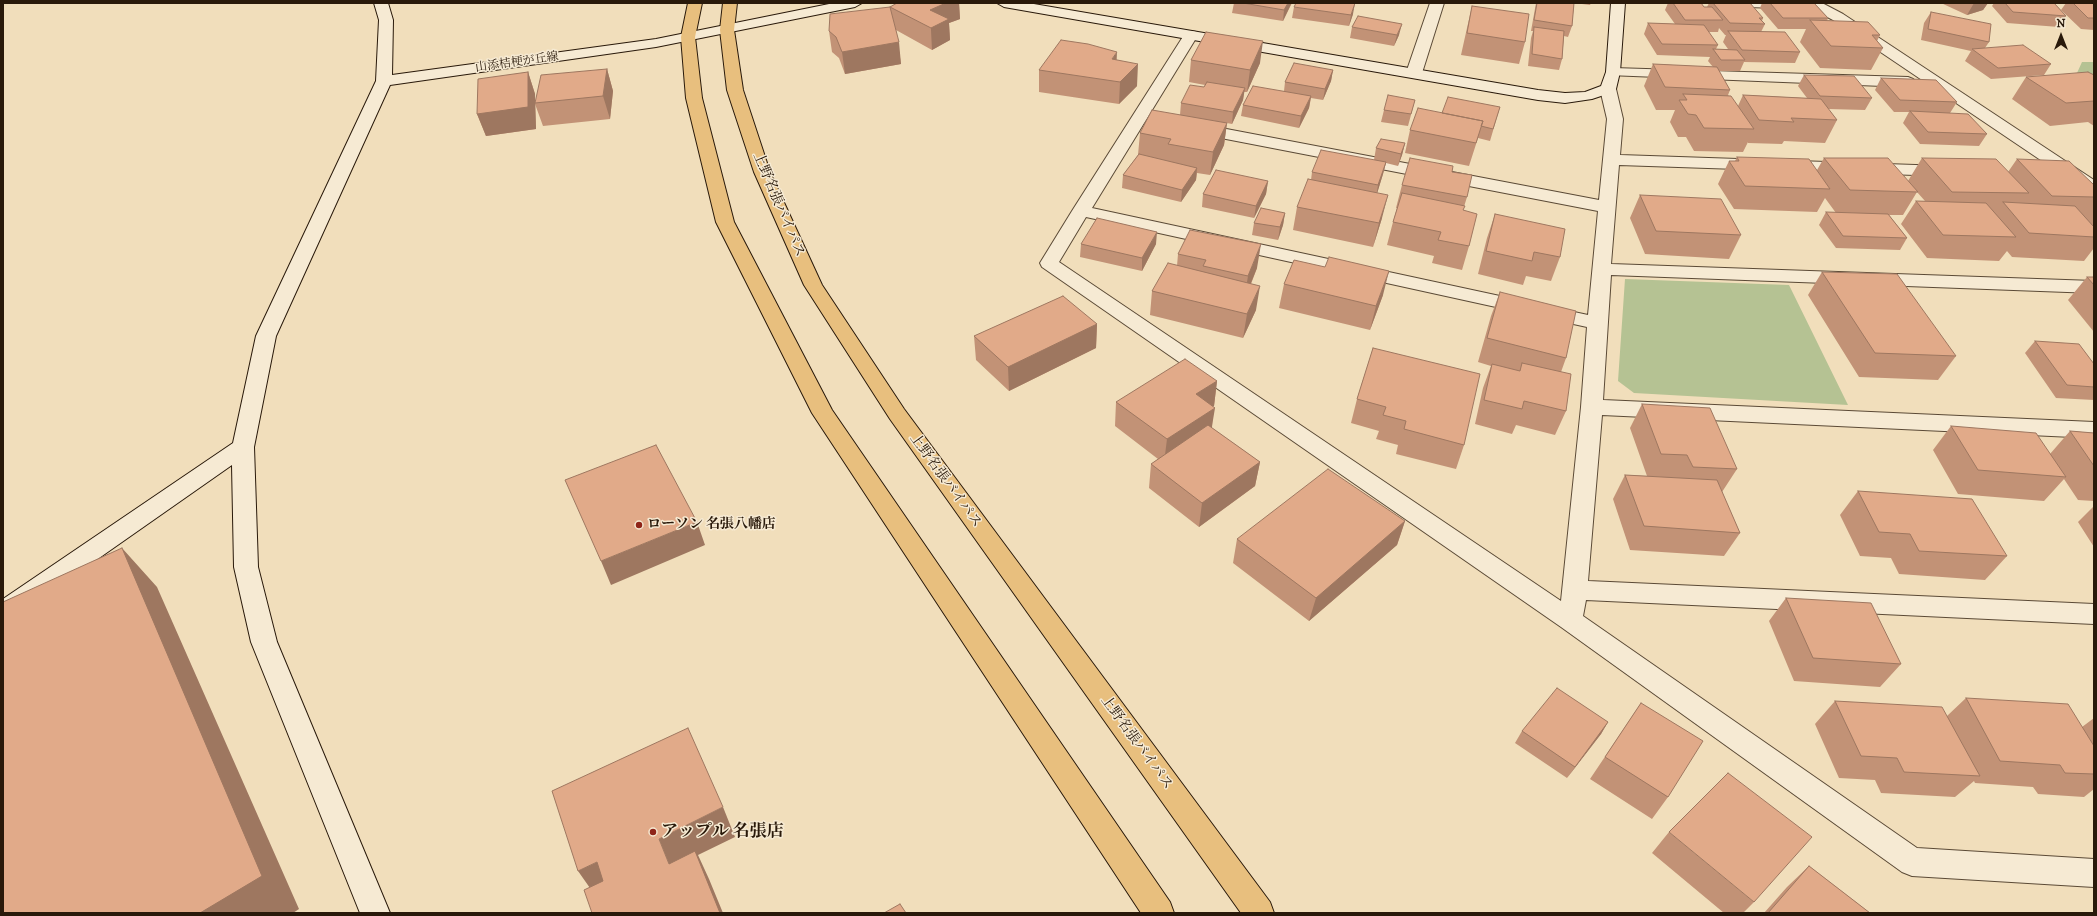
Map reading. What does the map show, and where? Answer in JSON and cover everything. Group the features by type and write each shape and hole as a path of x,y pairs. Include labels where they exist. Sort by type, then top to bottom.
{"highway":[{"path":"695,3 688,37 694,98 725,222 823,413 1159,913"},
{"name":"上野名張バイパス","path":"730,3 727,30 735,90 762,172 813,285 896,414 1259,913"}],"street":[{"path":"375,913 264,642 246,567 243,447 266,336 384,81 386,20 381,3"},
{"name":"山添桔梗が丘線","path":"384,81 688,37 855,3"},
{"path":"1004,3 1565,98 1587,96 1608,89"},
{"path":"1414,73 1437,3"},
{"path":"1570,620 1575,590 1592,407 1597,323 1612,160 1615,119 1608,89 1614,72 1618,3"},
{"path":"1747,3 1815,5 1838,18 1936,82 2094,188"},
{"path":"1191,35 1148,119 1082,211 1049,263 1570,620 1912,862 2094,873"},
{"path":"1614,72 1936,82"},
{"path":"1179,125 1607,207"},
{"path":"1612,160 1962,171"},
{"path":"2042,174 2074,175"},
{"path":"1082,211 1597,323"},
{"path":"1603,269 2094,287"},
{"path":"1592,407 2094,430"},
{"path":"3,612 243,447"},
{"path":"1575,590 2094,614"}],"green space":[{"path":"2082,62 2094,62 2094,83 2077,73"},
{"path":"1625,279 1789,285 1848,405 1634,393 1618,381"}],"building":[{"path":"897,3 946,3 930,10 949,19 931,28 890,7"},
{"path":"1243,3 1288,3 1284,10"},
{"path":"1296,3 1355,3 1351,15 1294,7"},
{"path":"1537,3 1574,3 1572,26 1534,20"},
{"path":"1673,3 1701,3 1704,7 1712,7 1723,20 1685,20"},
{"path":"1713,3 1750,3 1763,18 1759,18 1765,24 1730,23"},
{"path":"1770,3 1814,3 1828,18 1783,18"},
{"path":"2005,3 2054,3 2066,16 2013,12"},
{"path":"2073,3 2094,3 2094,18 2088,18"},
{"path":"1472,6 1529,14 1525,42 1467,33"},
{"path":"890,7 899,42 842,52 836,37 829,31 830,14"},
{"path":"1931,12 1991,24 1989,42 1928,29"},
{"path":"1358,16 1402,24 1397,35 1352,27"},
{"path":"1810,20 1868,22 1880,35 1872,35 1883,48 1831,46"},
{"path":"1648,23 1704,25 1718,45 1662,44"},
{"path":"1534,27 1564,31 1562,59 1532,54"},
{"path":"1728,31 1785,32 1800,52 1742,50"},
{"path":"1206,32 1263,41 1250,70 1191,60"},
{"path":"1061,40 1088,44 1117,52 1112,59 1138,64 1120,82 1039,70"},
{"path":"2023,45 2051,64 1998,68 1972,49"},
{"path":"1713,49 1737,50 1745,60 1721,60"},
{"path":"1294,63 1333,70 1325,89 1285,82"},
{"path":"1653,64 1717,67 1730,90 1665,87"},
{"path":"607,69 603,96 535,103 541,75"},
{"path":"528,72 528,107 477,114 478,79"},
{"path":"2088,72 2094,75 2094,101 2066,103 2026,77"},
{"path":"1804,75 1854,76 1872,98 1820,96"},
{"path":"1881,78 1936,80 1957,102 1900,100"},
{"path":"1207,82 1245,88 1233,112 1181,103 1190,85 1204,87"},
{"path":"1253,86 1311,96 1301,116 1243,105"},
{"path":"1683,94 1731,96 1754,129 1704,128 1696,115 1688,114 1679,100 1687,100"},
{"path":"1388,95 1415,100 1411,114 1384,110"},
{"path":"1743,95 1821,99 1837,120 1791,118 1794,122 1759,120"},
{"path":"1448,97 1500,107 1493,129 1481,126 1483,121 1442,113"},
{"path":"1418,108 1483,121 1476,143 1410,130"},
{"path":"1152,110 1227,123 1213,152 1168,144 1171,139 1140,133"},
{"path":"1910,111 1968,114 1987,134 1928,132"},
{"path":"1381,139 1405,143 1401,154 1376,148"},
{"path":"1321,150 1386,162 1378,185 1312,172"},
{"path":"1139,154 1197,168 1182,190 1123,175"},
{"path":"1737,157 1809,159 1830,189 1745,186 1729,161 1739,161"},
{"path":"1410,158 1453,166 1452,172 1472,175 1467,197 1402,185"},
{"path":"1824,158 1888,158 1918,192 1850,190"},
{"path":"1922,158 1996,159 2029,193 1952,192"},
{"path":"2017,159 2069,161 2094,185 2094,197 2052,196"},
{"path":"1216,170 1268,181 1256,206 1203,194"},
{"path":"1308,179 1388,195 1379,223 1297,207"},
{"path":"1402,193 1465,206 1463,210 1477,214 1469,246 1438,240 1441,232 1393,222"},
{"path":"1640,195 1721,199 1741,235 1656,231"},
{"path":"1916,201 1986,203 2016,237 1943,235"},
{"path":"2003,202 2075,206 2094,227 2094,237 2029,233"},
{"path":"1261,208 1285,213 1280,227 1254,223"},
{"path":"1826,212 1888,214 1907,238 1843,236"},
{"path":"1495,214 1565,229 1560,257 1534,252 1532,261 1486,251"},
{"path":"1097,218 1157,232 1142,258 1081,244"},
{"path":"1190,230 1261,244 1248,276 1203,266 1206,260 1178,254"},
{"path":"1329,257 1389,271 1376,306 1284,284 1294,260 1325,267"},
{"path":"1168,263 1260,286 1247,314 1152,291"},
{"path":"1822,272 1897,274 1956,356 1875,353"},
{"path":"2087,277 2094,277 2094,285"},
{"path":"1500,292 1576,311 1566,358 1487,338"},
{"path":"1063,296 1097,324 1008,367 974,336"},
{"path":"2035,341 2079,344 2094,364 2094,387 2067,385"},
{"path":"1373,348 1480,374 1464,445 1404,429 1406,421 1383,415 1386,407 1357,399"},
{"path":"1185,359 1217,381 1196,394 1215,408 1167,439 1116,402"},
{"path":"1522,363 1571,374 1566,411 1524,401 1522,409 1484,400 1492,364 1520,371"},
{"path":"1642,404 1710,408 1737,469 1693,467 1687,455 1661,454"},
{"path":"1208,425 1260,462 1202,503 1151,464"},
{"path":"1951,426 2036,433 2066,477 1978,470"},
{"path":"2070,431 2094,433 2094,466"},
{"name":"ローソン 名張八幡店","path":"656,445 697,522 601,561 565,480"},
{"path":"1328,469 1405,521 1316,598 1237,539"},
{"path":"1625,475 1717,480 1740,533 1644,526"},
{"path":"1858,491 1972,499 2007,556 1919,551 1910,534 1879,532"},
{"path":"122,548 262,876 200,913 3,913 3,602"},
{"path":"1786,598 1871,603 1901,664 1813,658"},
{"path":"1557,688 1608,722 1575,767 1522,731"},
{"path":"1966,698 2068,704 2094,746 2094,774 2065,773 2060,765 2000,761"},
{"path":"1835,701 1942,707 1980,776 1904,772 1897,758 1861,756"},
{"path":"1641,703 1703,741 1668,797 1605,757"},
{"path":"688,728 723,807 659,839 669,864 695,851 720,913 592,913 584,890 603,881 597,862 578,871 552,791"},
{"path":"1728,773 1812,837 1754,902 1669,832"},
{"path":"1809,866 1870,913 1768,913"},
{"path":"900,904 906,913 884,913"}],"place":[{"name":"ローソン 名張八幡店","path":"639,525"},
{"name":"アップル 名張店","path":"653,832"}]}
